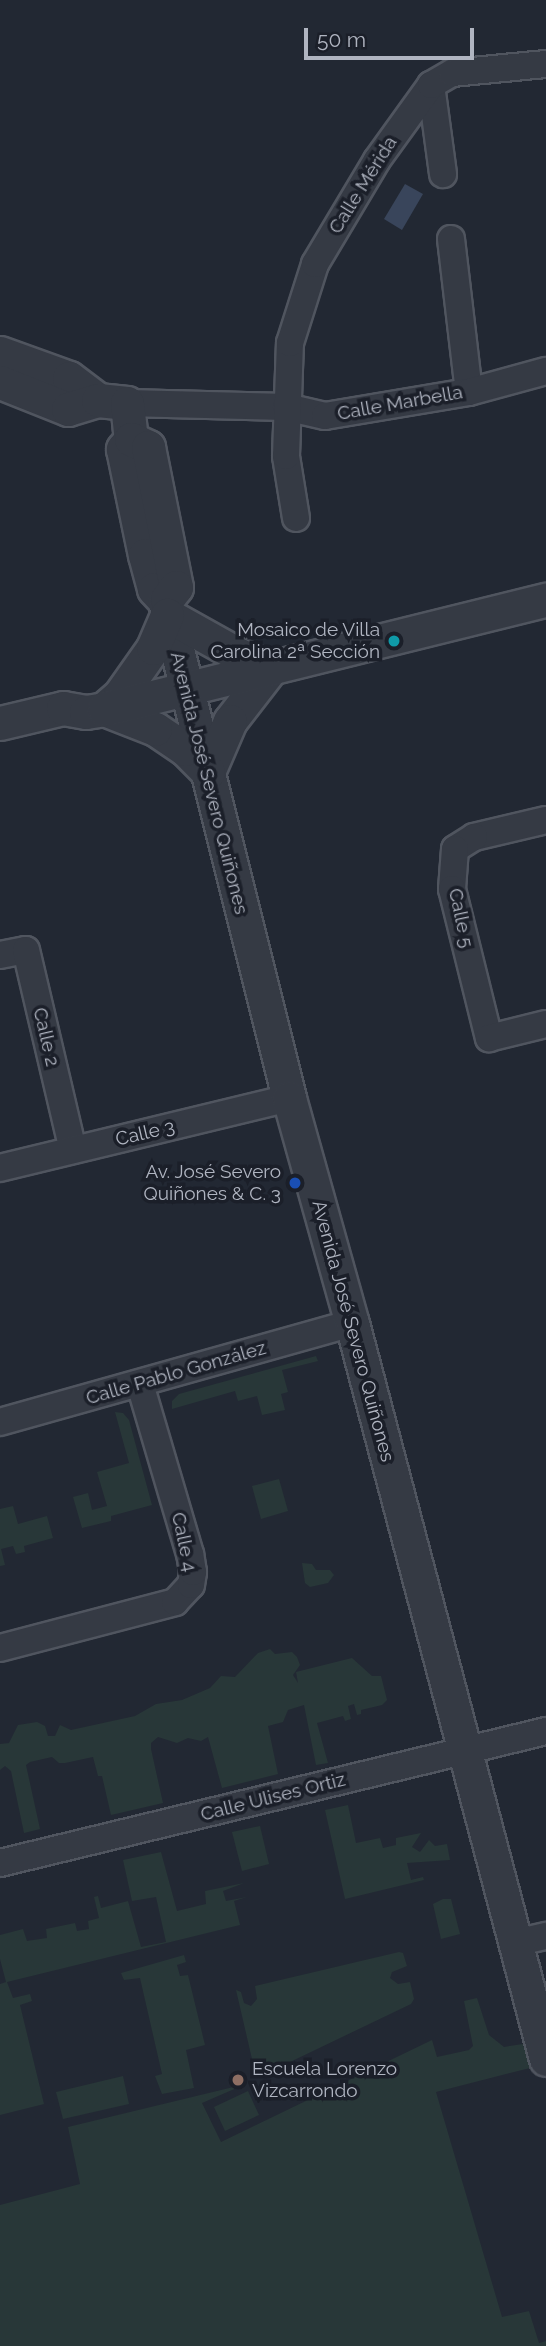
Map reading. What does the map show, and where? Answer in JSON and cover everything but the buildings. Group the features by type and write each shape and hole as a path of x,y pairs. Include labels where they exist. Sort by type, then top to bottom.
{"street":[{"path":"443,174 432,85 452,73 546,64"},
{"name":"Calle Mérida","path":"296,518 286,456 286,407 290,343 305,290 316,264 377,160 432,85"},
{"path":"452,239 469,392"},
{"path":"0,353 69,378 113,402"},
{"name":"Calle Marbella","path":"113,402 286,407 326,416 469,392 546,371"},
{"path":"0,382 68,408 113,402"},
{"name":"Avenida José Severo Quiñones","path":"113,402 131,439 148,447 156,553 176,587 166,608 186,690 289,1098 352,1323 463,1752 530,1940 546,2059"},
{"path":"95,711 546,600"},
{"path":"0,746 69,728 120,695 153,648 166,608 239,655 271,668"},
{"path":"0,723 63,708 95,711 162,733 185,748 208,772 230,721 271,668"},
{"name":"Calle 5","path":"546,820 474,837 456,849 453,889 489,1038 546,1024"},
{"name":"Calle 2","path":"0,955 26,950 73,1150"},
{"name":"Calle 3","path":"0,1168 289,1098"},
{"name":"Calle Pablo González","path":"0,1422 352,1323"},
{"name":"Calle 4","path":"0,1648 175,1602 191,1585 193,1572 190,1554 140,1384"},
{"name":"Calle Ulises Ortiz","path":"0,1863 546,1731"}],"shaded area":[{"path":"316,1356 318,1361 282,1370 288,1392 281,1394 285,1410 262,1415 257,1396 238,1401 235,1391 172,1409 172,1401 179,1394"},
{"path":"115,1412 123,1413 129,1420 152,1505 111,1516 111,1521 82,1528 73,1497 88,1493 92,1510 107,1506 97,1472 129,1463"},
{"path":"279,1479 288,1511 261,1519 252,1486"},
{"path":"13,1506 18,1524 47,1516 53,1538 24,1546 25,1552 16,1554 13,1546 1,1549 5,1565 0,1566 0,1509"},
{"path":"302,1563 312,1564 316,1570 330,1570 334,1575 328,1583 310,1587 305,1583"},
{"path":"270,1649 275,1654 292,1652 297,1657 300,1665 293,1675 298,1683 296,1672 352,1658 372,1676 381,1676 387,1700 382,1705 361,1710 361,1714 357,1715 354,1704 348,1706 351,1719 345,1721 343,1716 317,1723 328,1763 316,1765 304,1705 288,1710 283,1722 268,1726 278,1774 222,1788 208,1737 201,1741 188,1738 177,1743 158,1737 151,1743 151,1749 163,1803 111,1815 102,1776 98,1776 93,1757 65,1763 59,1763 52,1757 30,1762 26,1765 40,1829 24,1833 11,1771 5,1766 0,1770 0,1744 9,1743 18,1725 37,1722 45,1726 48,1736 55,1736 60,1725 71,1730 135,1716 156,1704 182,1700 210,1688 221,1676 235,1677 258,1653"},
{"path":"348,1805 356,1843 380,1838 383,1848 396,1845 396,1838 421,1833 412,1847 420,1852 429,1840 435,1846 447,1844 450,1860 407,1863 411,1880 423,1877 424,1880 345,1899 325,1810"},
{"path":"260,1826 269,1864 242,1871 232,1832"},
{"path":"161,1852 177,1911 206,1904 205,1891 244,1883 223,1891 226,1901 247,1897 234,1901 240,1925 7,1982 13,1998 30,1994 32,2001 20,2005 44,2104 0,2115 0,1984 6,1982 0,1959 0,1935 23,1929 27,1941 47,1938 46,1929 75,1923 77,1931 89,1929 88,1921 99,1918 94,1897 98,1896 101,1908 128,1901 141,1947 166,1942 156,1897 132,1901 123,1860"},
{"path":"443,1899 451,1899 460,1934 441,1939 433,1904"},
{"path":"403,1953 407,1966 392,1972 390,1978 398,1984 410,1982 414,1999 411,2004 263,2075 255,2072 236,1990 241,1992 244,2003 251,2006 257,1999 255,1986"},
{"path":"184,1955 186,1962 177,1965 180,1976 188,1975 205,2045 186,2050 194,2088 162,2094 155,2076 162,2074 140,1978 124,1980 121,1973"},
{"path":"477,1998 489,2035 504,2047 523,2044 530,2068 436,2092 502,2317 529,2311 539,2343 546,2341 546,2346 0,2346 0,2205 80,2184 68,2127 246,2084 202,2103 221,2142 432,2040 437,2057 469,2050 473,2046 464,2001"},
{"path":"123,2076 129,2104 63,2119 56,2092"},
{"path":"248,2091 259,2115 225,2131 214,2107"}],"water":[{"path":"405,184 423,194 402,230 384,219"}],"place":[{"name":"Mosaico de Villa Carolina 2ª Sección","path":"394,641"},
{"name":"Av. José Severo Quiñones & C. 3","path":"295,1183"},
{"name":"Escuela Lorenzo Vizcarrondo","path":"238,2080"}]}
